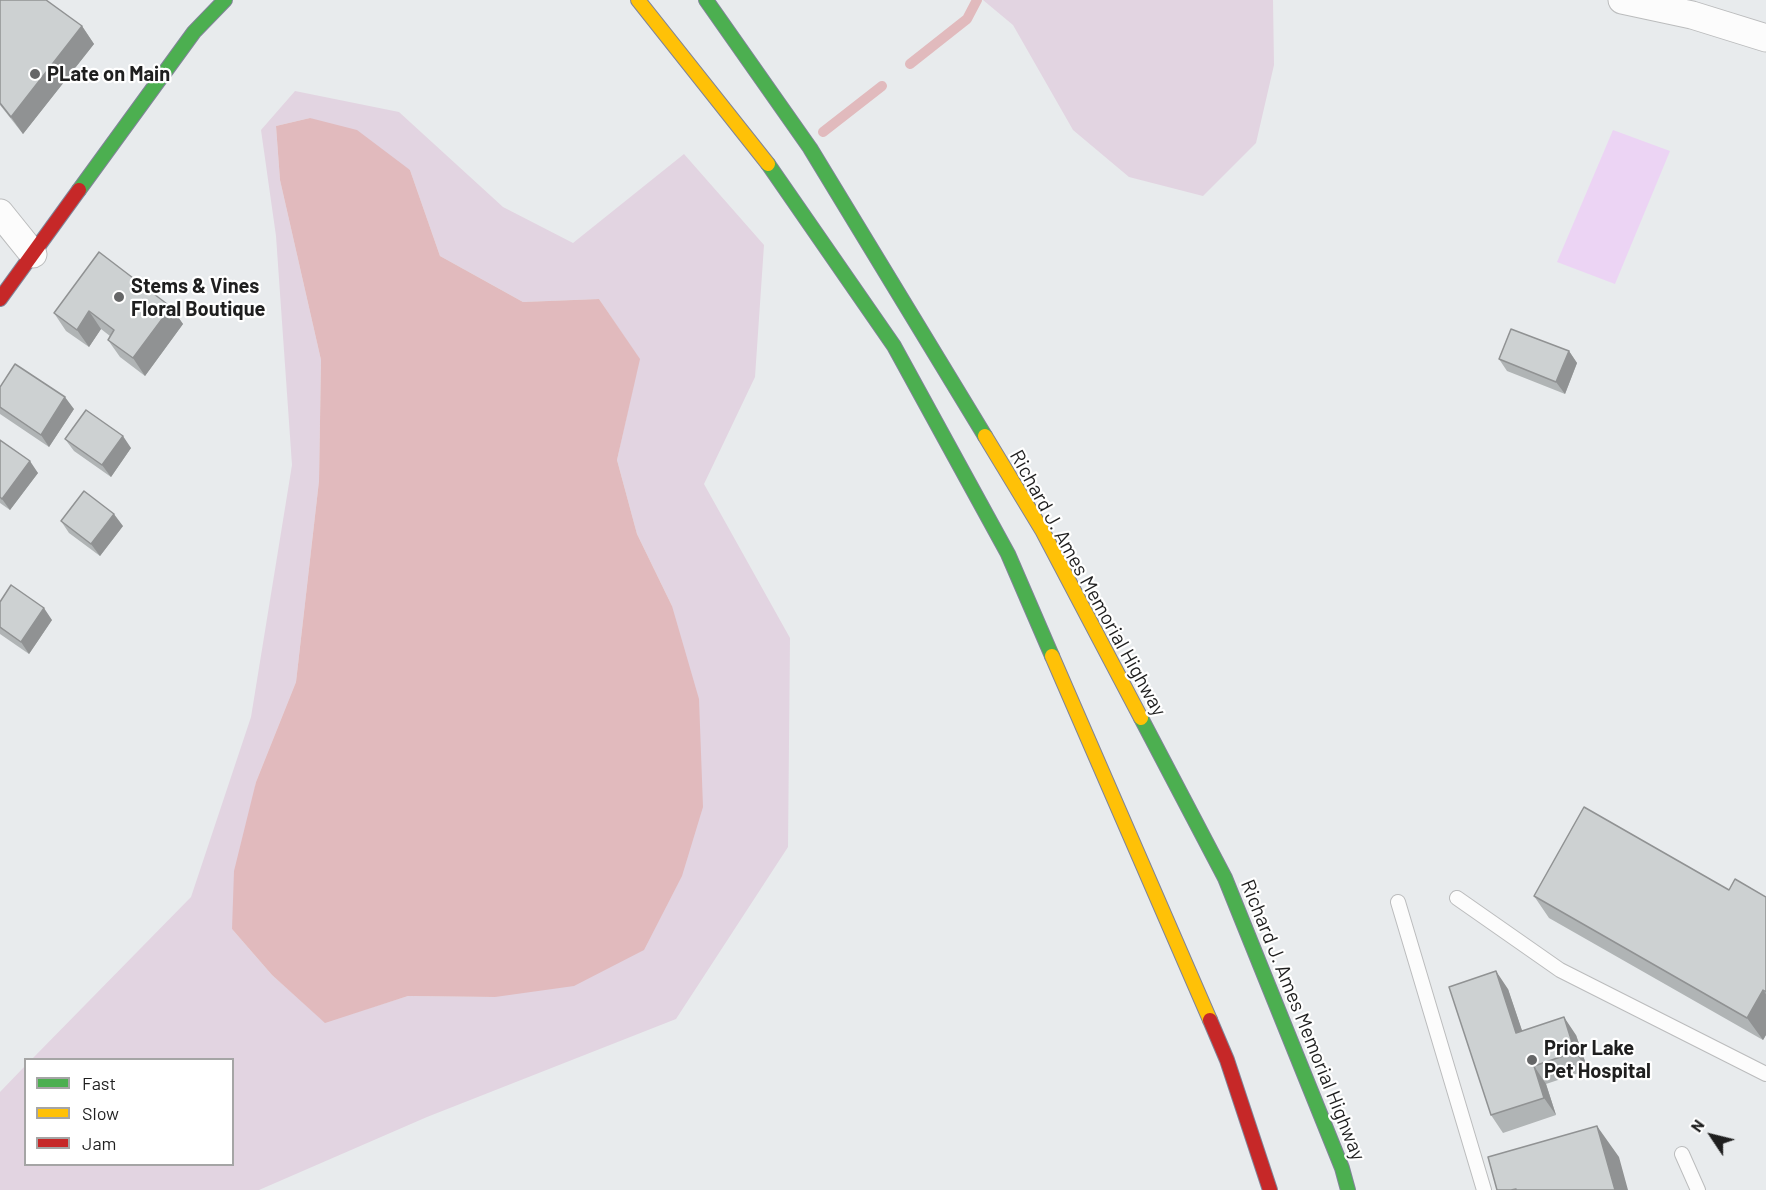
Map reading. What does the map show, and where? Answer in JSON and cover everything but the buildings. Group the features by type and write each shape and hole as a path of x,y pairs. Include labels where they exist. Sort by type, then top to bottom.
{"main road":[{"path":"0,298 207,11 225,0"},
{"path":"638,0 771,168 894,346 1008,554 1227,1060 1270,1190"},
{"name":"Richard J. Ames Memorial Highway","path":"706,0 810,148 1041,530 1225,878 1342,1168 1348,1190"}],"street":[{"path":"1622,0 1695,7 1766,38"},
{"path":"0,213 33,254"}],"lane":[{"path":"1456,898 1560,970 1766,1074"},
{"path":"1398,902 1484,1190"},
{"path":"1682,1154 1698,1190"}],"shaded area":[{"path":"983,0 1273,0 1274,65 1256,143 1203,196 1129,177 1073,130 1013,25"},
{"path":"295,91 399,112 503,207 573,243 684,154 764,245 755,377 704,484 790,638 788,847 676,1019 427,1117 259,1190 0,1190 0,1092 24,1067 24,1166 234,1166 234,1058 33,1058 191,897 251,717 292,465 276,236 261,130","holes":["310,118 410,170 440,256 523,302 599,299 639,359 617,460 637,534 672,606 495,997 408,996 325,1022 272,975 232,929 256,782 296,682 319,481 321,360 280,180 276,126"]},
{"path":"310,118 357,130 410,170 440,256 523,302 599,299 640,359 617,460 637,534 672,606 699,699 703,807 682,876 644,950 574,986 495,997 408,996 325,1023 272,975 232,929 234,871 256,782 296,682 319,481 321,360 280,180 276,126"},
{"path":"1613,130 1670,151 1615,284 1557,262"}],"waterway":[{"path":"910,64 967,19 977,0"},
{"path":"823,132 882,86"}],"traffic: fast":[{"path":"79,190 194,32 225,0"},
{"path":"706,0 810,148 985,436"},
{"path":"768,164 894,346 1008,554 1052,656"},
{"path":"1141,718 1225,878 1342,1168 1348,1190"}],"traffic: slow":[{"path":"638,0 768,164"},
{"path":"985,436 1042,530 1141,718"},
{"path":"1052,656 1210,1020"}],"traffic: jam":[{"path":"0,299 79,190"},
{"path":"1210,1020 1227,1060 1270,1190"}],"place":[{"name":"PLate on Main","path":"35,74"},
{"name":"Stems & Vines Floral Boutique","path":"119,297"},
{"name":"Prior Lake Pet Hospital","path":"1532,1060"}]}
